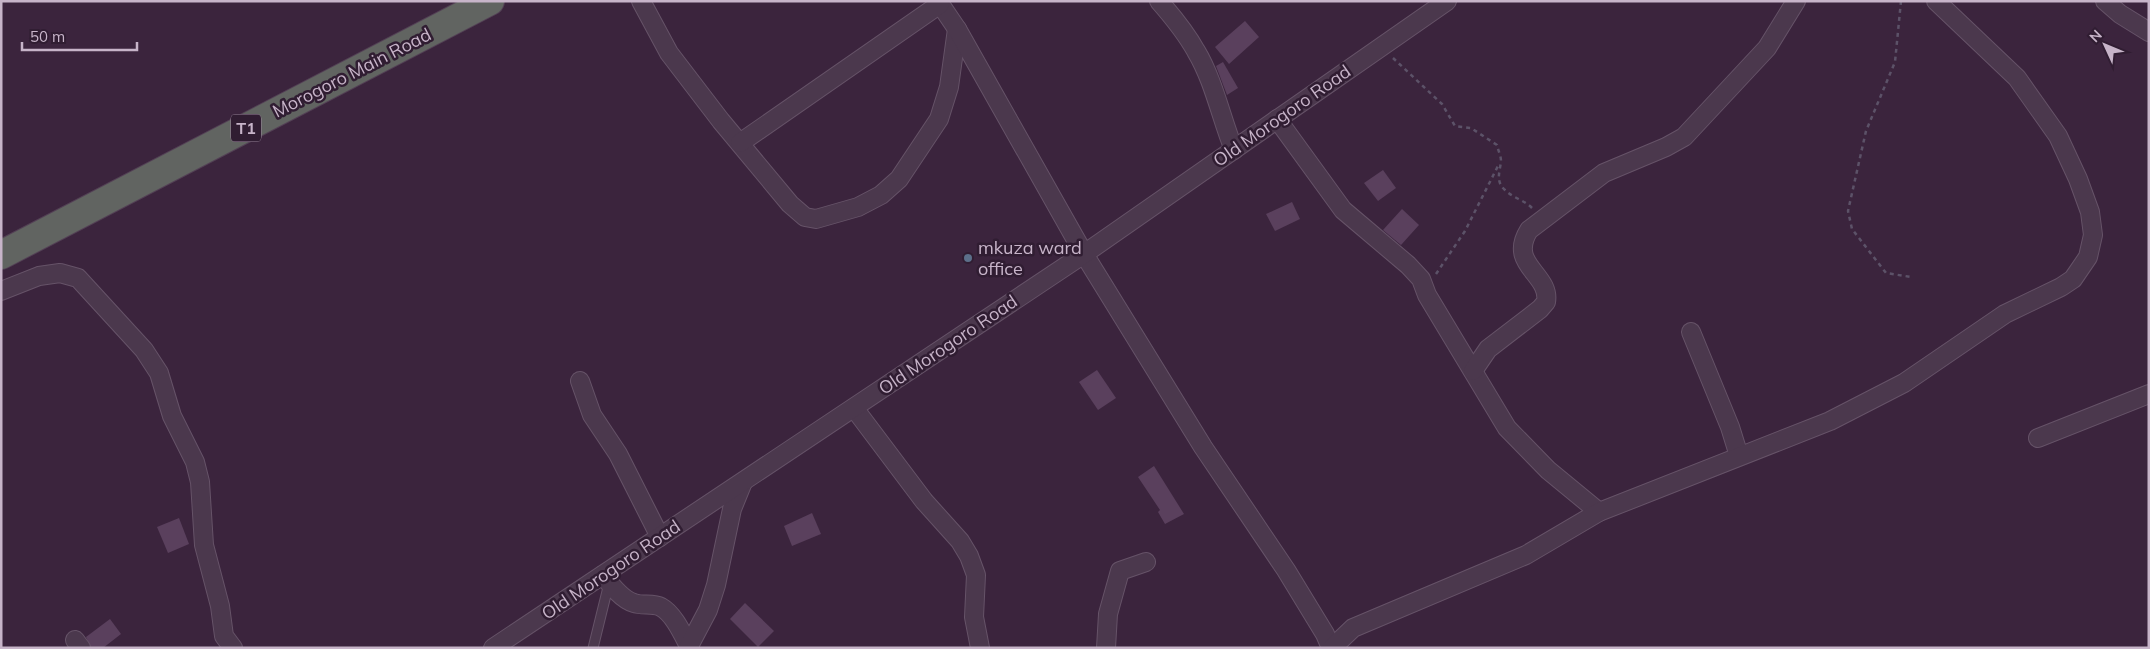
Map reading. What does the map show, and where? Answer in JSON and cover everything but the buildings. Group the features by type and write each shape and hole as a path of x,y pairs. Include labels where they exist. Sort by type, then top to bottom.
{"highway":[{"name":"Morogoro Main Road","path":"1,255 490,1"}],"street":[{"path":"641,1 669,53 740,143 790,204 805,217 816,219 858,207 881,195 899,178 939,119 949,87 957,29"},
{"path":"1159,1 1176,21 1197,52 1215,95 1234,150"},
{"name":"Old Morogoro Road","path":"493,648 606,578 660,537 1084,254 1447,1"},
{"path":"1473,371 1488,349 1540,309 1546,302 1544,290 1522,254 1522,246 1528,230 1604,173 1666,147 1684,137 1767,48 1796,1"},
{"path":"740,143 939,3 957,29 1084,254 1203,448 1286,570 1329,643 1353,628 1526,555 1599,512 1830,420 1904,383 2005,314 2074,279 2088,257 2093,235 2090,212 2058,136 2017,78 1936,1"},
{"path":"2104,1 2120,14 2149,32"},
{"path":"1277,119 1342,210 1408,264 1421,279 1425,289 1507,428 1548,470 1599,512"},
{"path":"1,291 39,276 60,273 78,278 144,350 158,372 172,416 195,462 201,491 204,545 220,606 225,644"},
{"path":"1691,332 1730,427 1739,456"},
{"path":"580,381 592,415 618,454 660,537"},
{"path":"2038,438 2149,394"},
{"path":"854,408 924,501 960,541 969,556 976,575 974,617 980,648"},
{"path":"606,578 632,603 660,606 689,647 708,610 716,585 732,509 743,482"},
{"path":"1106,648 1108,614 1120,571 1146,562"}],"lane":[{"path":"593,648 606,578"}],"path":[{"path":"1901,1 1894,62 1866,131 1848,210 1852,229 1886,273 1911,277"},
{"path":"1381,47 1442,104 1455,126 1471,128 1491,139 1497,145 1501,159 1498,174 1500,184 1506,192 1525,201 1539,220"},
{"path":"1425,289 1465,231 1501,159"}],"place":[{"name":"mkuza ward office","path":"968,258"}]}
